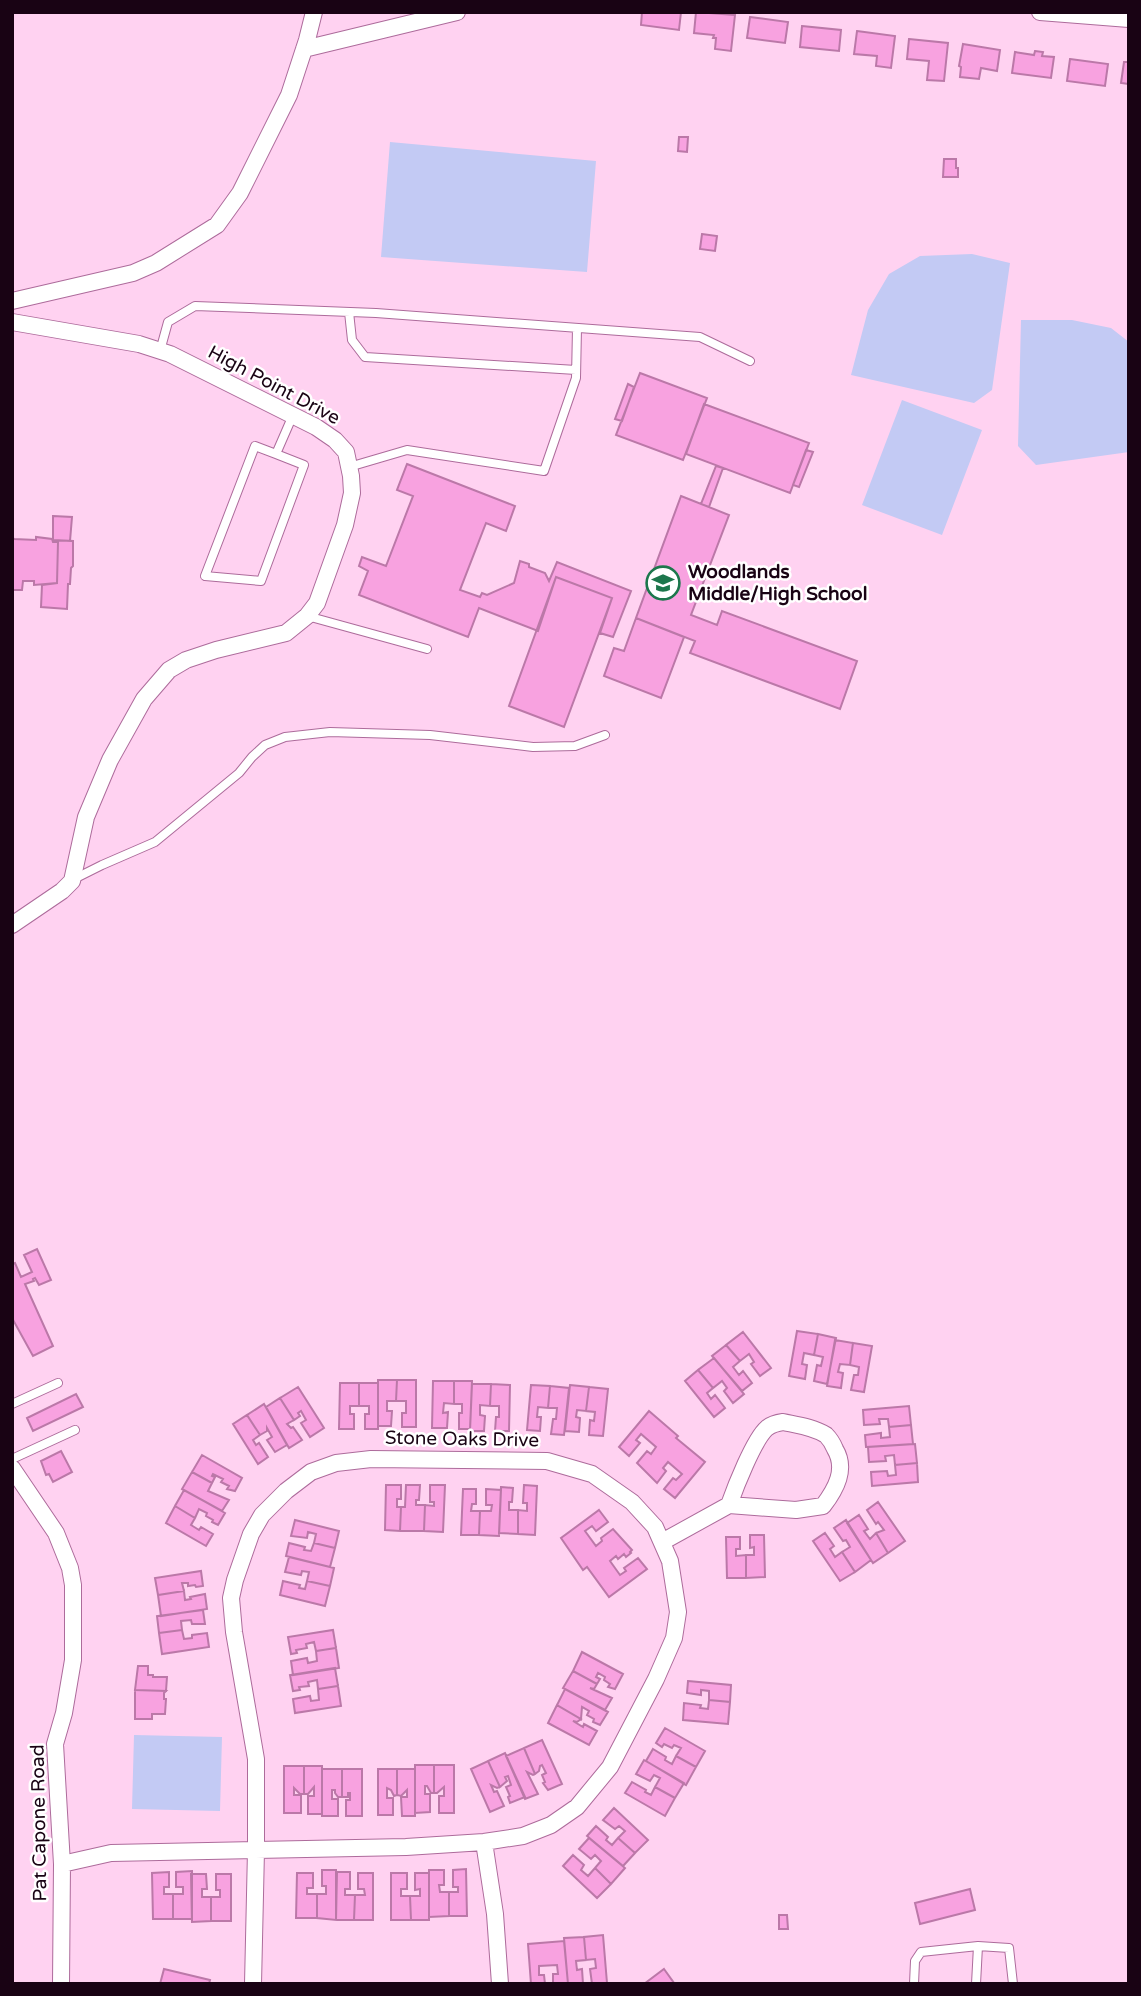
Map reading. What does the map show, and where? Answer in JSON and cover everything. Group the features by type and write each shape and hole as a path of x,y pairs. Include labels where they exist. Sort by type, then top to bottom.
{"street":[{"path":"12,301 133,273 156,263 217,225 240,193 289,95 314,12"},
{"path":"304,49 457,12"},
{"path":"1040,12 1129,19"},
{"name":"High Point Drive","path":"12,322 139,344 170,354 293,415 335,440 346,453 352,494 345,525 317,603 307,616 286,633 186,660 169,670 144,699 110,760 86,817 72,881"},
{"path":"12,925 62,891 72,881"},
{"path":"662,1542 729,1505 796,1510 823,1506 834,1492 841,1473 839,1456 829,1437 806,1426 774,1423 764,1430 737,1481 729,1505"},
{"name":"Stone Oaks Drive","path":"62,1864 111,1853 406,1847 484,1842 523,1836 551,1825 577,1807 610,1767 674,1638 678,1612 670,1561 655,1527 632,1502 592,1474 547,1461 371,1459 336,1463 311,1472 286,1491 262,1515 251,1534 231,1598 234,1632 256,1759 256,1850"},
{"name":"Pat Capone Road","path":"12,1468 56,1533 70,1568 73,1585 73,1660 64,1713 55,1744 62,1864 61,1984"},
{"path":"484,1842 495,1914 500,1984"},
{"path":"253,1984 256,1850"}],"lane":[{"path":"160,351 168,322 195,306 349,312 700,337 750,361"},
{"path":"349,312 352,340 365,357 576,370"},
{"path":"349,467 407,450 544,471 576,378 577,328"},
{"path":"276,454 293,415"},
{"path":"255,446 276,454 304,465 261,581 205,576 255,446"},
{"path":"307,616 427,649"},
{"path":"72,881 155,842 239,773 265,745 285,737 330,732 429,735 533,747 575,746 605,735"},
{"path":"12,1404 58,1383"},
{"path":"12,1459 75,1430"},
{"path":"976,1984 978,1946"},
{"path":"914,1984 915,1961 921,1952 978,1946 1009,1948 1013,1984"}],"shaded area":[{"path":"390,142 596,161 587,272 381,257"},
{"path":"972,254 1010,263 992,390 974,403 851,375 868,310 889,274 920,256"},
{"path":"1021,320 1072,320 1111,328 1129,342 1129,452 1036,465 1018,446"},
{"path":"902,400 982,430 942,535 862,505"},
{"path":"134,1735 222,1737 220,1811 132,1809"}],"building":[{"path":"642,12 681,12 679,30 641,25"},
{"path":"696,12 735,15 731,51 715,49 714,35 694,33"},
{"path":"750,17 788,22 785,43 747,38"},
{"path":"802,26 841,30 839,51 800,47"},
{"path":"857,31 895,36 891,68 876,66 877,56 854,54"},
{"path":"909,39 948,43 944,81 927,80 929,61 907,59"},
{"path":"963,44 1000,50 997,71 981,68 979,79 960,77"},
{"path":"1035,51 1043,52 1042,56 1054,57 1051,78 1012,73 1015,52 1034,55"},
{"path":"1070,59 1108,64 1105,86 1067,81"},
{"path":"1124,62 1129,62 1129,84 1121,83"},
{"path":"679,137 688,137 687,152 678,151"},
{"path":"944,159 956,159 958,177 943,177"},
{"path":"702,234 717,236 715,251 700,249"},
{"path":"640,373 707,398 683,460 616,435"},
{"path":"628,384 634,387 622,421 615,419"},
{"path":"704,404 809,443 790,493 686,454"},
{"path":"806,450 813,452 799,487 793,485"},
{"path":"407,464 515,506 506,531 486,523 460,590 480,597 482,593 487,595 514,583 520,561 545,573 549,581 557,562 631,591 613,637 600,633 612,598 556,577 538,631 479,608 468,637 359,595 368,571 359,566 362,557 386,566 413,496 397,490"},
{"path":"716,466 723,468 709,507 701,504"},
{"path":"681,496 729,515 691,615 717,625 722,611 857,661 840,709 690,653 695,641 636,618"},
{"path":"53,516 72,517 70,541 53,540"},
{"path":"12,537 36,540 36,537 58,542 57,583 34,585 34,581 23,581 22,590 12,590"},
{"path":"53,540 73,541 73,566 68,584 67,609 41,607 42,585 57,583 58,542"},
{"path":"556,577 612,598 564,727 509,706"},
{"path":"636,618 684,637 661,698 604,676 614,648 624,651"},
{"path":"37,1249 51,1280 39,1285 35,1278 25,1284 53,1346 33,1356 12,1318 12,1264 15,1263 21,1277 32,1272 24,1255"},
{"path":"797,1331 818,1334 814,1355 804,1353 802,1364 807,1365 805,1379 789,1376"},
{"path":"743,1332 771,1368 760,1376 751,1364 754,1362 749,1354 740,1361 726,1345"},
{"path":"818,1334 836,1338 827,1384 814,1381 817,1365 821,1366 823,1357 814,1355"},
{"path":"835,1340 853,1343 850,1365 840,1364 838,1372 843,1373 841,1388 827,1386"},
{"path":"853,1343 872,1346 864,1392 851,1390 859,1367 850,1365"},
{"path":"726,1345 740,1361 733,1367 739,1375 743,1371 752,1383 742,1391 712,1356"},
{"path":"714,1358 744,1394 733,1403 724,1391 727,1388 722,1381 713,1388 698,1370"},
{"path":"698,1370 713,1388 707,1393 711,1399 715,1395 725,1408 714,1417 685,1381"},
{"path":"378,1380 397,1380 396,1401 387,1401 387,1411 392,1411 391,1426 378,1426"},
{"path":"397,1380 416,1380 416,1427 402,1427 402,1413 406,1413 406,1401 396,1401"},
{"path":"433,1381 454,1381 454,1404 444,1403 443,1413 448,1412 447,1428 432,1428"},
{"path":"454,1381 472,1381 470,1429 459,1429 462,1404 454,1404"},
{"path":"340,1383 359,1383 359,1406 350,1406 350,1414 354,1414 354,1429 339,1429"},
{"path":"359,1383 378,1383 378,1429 365,1429 365,1414 369,1414 369,1406 359,1406"},
{"path":"472,1384 491,1384 490,1406 480,1405 480,1415 485,1416 484,1431 470,1431"},
{"path":"491,1384 510,1385 509,1431 495,1431 499,1406 490,1406"},
{"path":"531,1385 550,1386 548,1408 538,1407 537,1417 541,1417 540,1431 527,1430"},
{"path":"570,1385 589,1387 586,1411 577,1410 576,1417 580,1418 579,1432 565,1431"},
{"path":"550,1386 569,1388 564,1435 551,1434 557,1408 548,1408"},
{"path":"298,1387 324,1428 310,1437 301,1423 306,1420 301,1411 298,1413 300,1416 294,1420 280,1398"},
{"path":"589,1387 608,1389 603,1436 589,1435 590,1420 594,1421 595,1412 586,1411"},
{"path":"76,1394 83,1407 33,1431 27,1418"},
{"path":"280,1398 294,1420 287,1424 293,1427 302,1440 289,1448 266,1407"},
{"path":"264,1404 287,1445 275,1452 267,1440 272,1437 267,1428 267,1431 260,1435 247,1415"},
{"path":"909,1406 911,1425 889,1427 888,1419 879,1419 880,1424 864,1425 863,1410"},
{"path":"649,1411 705,1462 675,1498 664,1489 673,1478 676,1480 682,1474 668,1462 663,1468 666,1471 657,1483 637,1463 647,1451 651,1454 656,1447 641,1434 636,1440 640,1443 629,1456 619,1447"},
{"path":"247,1415 260,1435 253,1440 256,1445 259,1443 268,1457 258,1464 233,1424"},
{"path":"911,1425 913,1444 866,1447 865,1435 881,1433 881,1438 890,1437 889,1427"},
{"path":"915,1444 917,1463 895,1465 894,1455 885,1456 886,1461 869,1462 868,1447"},
{"path":"61,1451 72,1472 53,1482 49,1474 46,1475 41,1461"},
{"path":"202,1455 242,1478 235,1491 227,1489 229,1486 221,1482 223,1479 213,1474 215,1477 212,1483 192,1472"},
{"path":"917,1463 918,1482 872,1486 871,1472 887,1471 888,1476 896,1475 895,1465"},
{"path":"192,1472 212,1483 208,1491 229,1500 222,1511 182,1489"},
{"path":"386,1485 401,1485 401,1499 397,1499 397,1507 401,1507 400,1531 385,1530"},
{"path":"406,1485 420,1485 416,1505 425,1505 424,1531 400,1531 401,1507 405,1507"},
{"path":"430,1485 445,1485 443,1532 424,1531 425,1505 434,1506 434,1502 430,1502"},
{"path":"524,1485 537,1486 535,1535 518,1534 518,1510 527,1511 527,1503 523,1503"},
{"path":"501,1487 513,1488 509,1510 518,1510 518,1534 499,1533"},
{"path":"463,1489 476,1489 476,1504 472,1504 471,1511 480,1511 479,1535 461,1535"},
{"path":"486,1489 501,1490 499,1536 479,1535 480,1511 491,1511 492,1505 486,1505"},
{"path":"184,1490 225,1513 218,1525 199,1509 195,1518 175,1506"},
{"path":"878,1502 905,1541 888,1553 876,1533 884,1530 878,1522 876,1524 867,1510"},
{"path":"175,1506 195,1518 191,1525 213,1534 206,1546 166,1523"},
{"path":"599,1510 608,1522 596,1531 592,1526 585,1531 596,1546 602,1541 601,1538 613,1529 632,1550 626,1557 624,1554 618,1559 616,1556 610,1561 620,1575 626,1571 624,1568 638,1558 647,1569 609,1597 587,1567 583,1570 561,1538"},
{"path":"859,1515 868,1529 864,1531 870,1539 876,1533 888,1553 873,1563 847,1523"},
{"path":"295,1520 339,1531 335,1548 314,1543 316,1534 308,1532 307,1538 291,1536"},
{"path":"846,1520 871,1560 855,1572 842,1552 850,1547 834,1528"},
{"path":"825,1533 834,1546 830,1549 835,1557 842,1552 855,1572 840,1581 813,1541"},
{"path":"750,1535 764,1535 765,1577 746,1578 746,1555 754,1555 754,1547 750,1548"},
{"path":"726,1537 740,1537 740,1549 736,1549 736,1556 746,1555 746,1578 727,1578"},
{"path":"289,1543 311,1551 314,1543 335,1548 330,1567 286,1556"},
{"path":"289,1557 334,1568 330,1586 307,1581 309,1572 302,1571 301,1575 285,1572"},
{"path":"201,1571 203,1586 188,1586 188,1583 182,1583 184,1591 158,1595 155,1578"},
{"path":"283,1581 305,1589 307,1581 330,1586 325,1606 280,1595"},
{"path":"184,1591 185,1600 205,1594 207,1609 161,1616 158,1595"},
{"path":"203,1610 205,1624 192,1624 191,1620 181,1621 182,1630 159,1633 157,1616"},
{"path":"182,1630 184,1639 207,1633 209,1647 162,1654 159,1633"},
{"path":"333,1630 336,1648 316,1651 314,1642 291,1654 288,1637"},
{"path":"336,1648 339,1668 293,1675 291,1661 307,1658 308,1663 317,1661 316,1651"},
{"path":"582,1652 623,1674 615,1689 608,1687 610,1684 604,1680 605,1677 598,1673 596,1677 600,1679 597,1684 573,1671"},
{"path":"138,1666 148,1666 148,1675 153,1677 167,1677 166,1691 135,1690"},
{"path":"335,1668 338,1686 318,1689 317,1680 308,1682 309,1686 293,1691 290,1675"},
{"path":"573,1671 597,1684 594,1689 590,1688 612,1698 605,1710 563,1688"},
{"path":"688,1681 731,1685 730,1702 709,1700 709,1691 701,1690 701,1695 687,1693"},
{"path":"338,1686 341,1706 295,1713 293,1699 310,1696 311,1701 319,1700 318,1689"},
{"path":"565,1689 608,1712 600,1725 593,1722 594,1719 587,1715 589,1711 582,1707 581,1719 557,1705"},
{"path":"135,1690 166,1691 165,1714 152,1714 152,1719 135,1719"},
{"path":"709,1700 730,1702 728,1724 683,1720 684,1703 701,1705 700,1708 708,1709"},
{"path":"557,1705 581,1719 573,1721 597,1731 589,1745 548,1723"},
{"path":"665,1728 705,1751 696,1767 676,1756 681,1748 664,1744 662,1747 656,1743"},
{"path":"542,1740 562,1784 548,1790 543,1783 545,1782 542,1775 546,1773 542,1765 535,1774 524,1748"},
{"path":"524,1748 535,1774 527,1772 538,1794 525,1799 506,1756"},
{"path":"653,1749 672,1764 676,1756 696,1767 686,1785 646,1761"},
{"path":"505,1753 525,1797 510,1803 506,1787 511,1785 508,1776 505,1777 507,1781 500,1787 488,1761"},
{"path":"644,1760 684,1783 675,1798 655,1787 660,1778 654,1775 650,1781 636,1774"},
{"path":"488,1761 500,1787 491,1785 504,1806 490,1812 471,1769"},
{"path":"415,1765 434,1765 434,1793 425,1786 425,1794 430,1794 430,1812 415,1813"},
{"path":"434,1765 454,1765 454,1813 439,1813 439,1796 444,1796 444,1787 434,1793"},
{"path":"284,1766 304,1766 304,1794 294,1788 294,1795 301,1795 301,1813 284,1813"},
{"path":"304,1766 322,1766 322,1814 308,1814 308,1796 314,1796 314,1787 308,1794 304,1794"},
{"path":"322,1769 342,1769 342,1797 338,1797 335,1790 332,1790 332,1799 338,1799 338,1816 322,1816"},
{"path":"342,1769 362,1769 362,1816 346,1816 346,1800 350,1800 350,1793 348,1797 342,1797"},
{"path":"378,1769 397,1769 397,1795 394,1796 387,1788 387,1798 393,1798 393,1815 378,1815"},
{"path":"397,1769 415,1769 415,1816 402,1816 401,1797 407,1797 407,1790 401,1796 397,1795"},
{"path":"632,1782 651,1795 655,1787 675,1798 665,1816 625,1793"},
{"path":"614,1808 648,1840 635,1853 618,1838 625,1831 619,1826 615,1829 603,1820"},
{"path":"596,1826 612,1845 618,1838 635,1853 623,1866 587,1836"},
{"path":"589,1838 625,1868 611,1884 595,1868 601,1861 595,1855 591,1859 579,1849"},
{"path":"573,1855 584,1865 581,1870 588,1876 595,1868 611,1884 597,1898 563,1866"},
{"path":"466,1869 467,1916 449,1916 449,1892 458,1892 458,1887 453,1887 453,1870"},
{"path":"322,1870 336,1870 336,1920 317,1918 317,1894 326,1894 326,1886 322,1886"},
{"path":"429,1870 444,1870 444,1885 439,1885 440,1892 449,1892 449,1916 429,1917"},
{"path":"192,1871 192,1919 173,1919 173,1894 183,1894 183,1887 176,1887 176,1872"},
{"path":"169,1872 169,1887 164,1887 164,1894 173,1894 173,1919 153,1919 152,1873"},
{"path":"337,1872 350,1872 350,1889 345,1889 345,1895 355,1895 354,1920 336,1920"},
{"path":"297,1873 313,1873 313,1888 307,1888 307,1894 317,1894 317,1918 296,1918"},
{"path":"358,1873 373,1873 373,1920 354,1920 355,1895 365,1895 364,1889 358,1889"},
{"path":"391,1873 407,1873 407,1889 401,1889 401,1896 410,1896 411,1920 391,1920"},
{"path":"415,1873 429,1873 429,1920 411,1920 410,1896 420,1896 420,1889 415,1890"},
{"path":"191,1874 206,1874 207,1889 202,1889 202,1897 211,1897 211,1921 192,1922"},
{"path":"216,1874 231,1874 231,1921 211,1921 211,1897 220,1897 220,1890 216,1890"},
{"path":"970,1889 975,1910 920,1924 915,1903"},
{"path":"779,1915 787,1915 788,1929 779,1929"},
{"path":"603,1935 607,1983 592,1984 590,1969 596,1968 595,1959 586,1960 584,1937"},
{"path":"584,1937 586,1960 576,1961 577,1970 582,1969 583,1984 568,1984 564,1938"},
{"path":"564,1941 568,1984 553,1984 553,1974 558,1974 557,1965 539,1966 539,1975 544,1975 545,1984 531,1984 528,1944"},
{"path":"164,1969 210,1980 209,1984 160,1984"},
{"path":"664,1969 674,1983 644,1984"}],"place":[{"name":"Woodlands Middle/High School","path":"663,583"}]}
